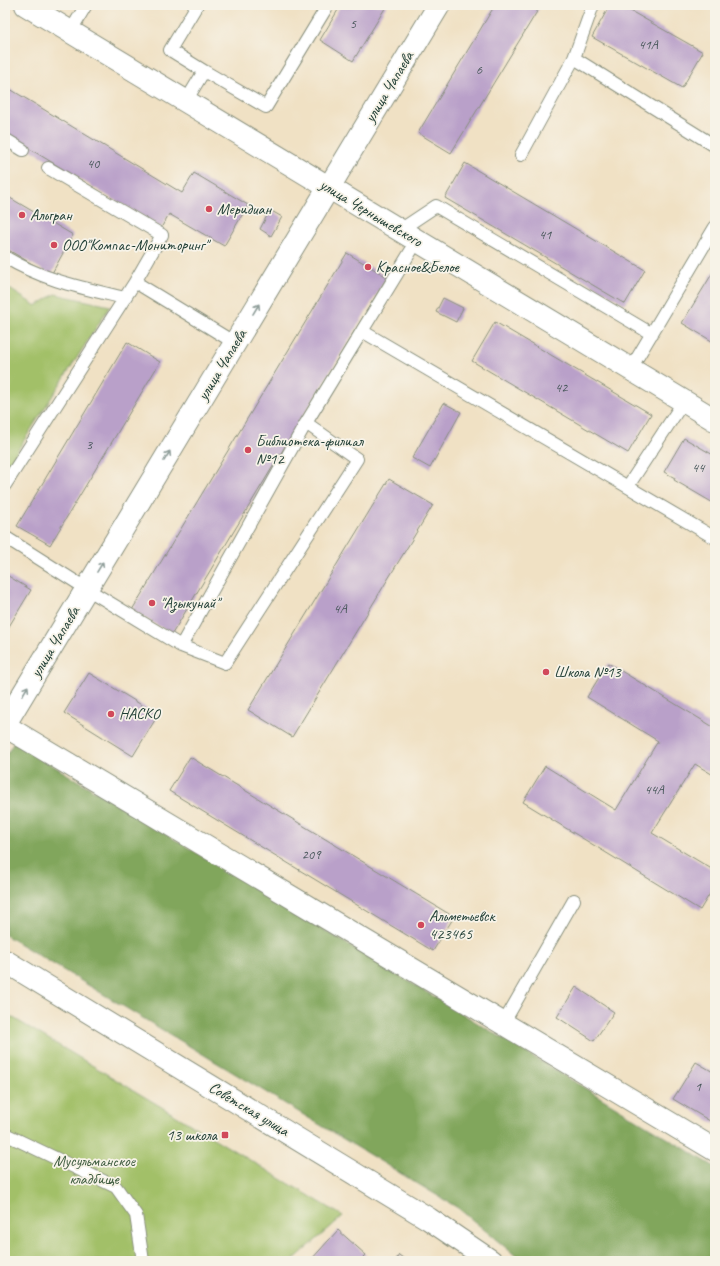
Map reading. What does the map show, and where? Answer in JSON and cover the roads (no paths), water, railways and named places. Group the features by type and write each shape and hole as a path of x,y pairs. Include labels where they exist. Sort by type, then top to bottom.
{"street":[{"name":"улица Чернышевского","path":"26,5 715,420"},
{"name":"улица Чапаева","path":"5,725 439,5"},
{"path":"5,725 715,1150"},
{"name":"Советская улица","path":"5,961 429,1219 492,1261"}],"lane":[{"path":"70,32 86,5"},
{"path":"197,5 170,50 266,107 328,5"},
{"path":"521,155 574,58 593,5"},
{"path":"574,58 715,146"},
{"path":"186,101 204,71"},
{"path":"5,139 23,150"},
{"path":"5,485 125,298 162,235 48,168"},
{"path":"181,646 306,423 362,331 408,235 436,206 652,334"},
{"path":"630,370 715,227"},
{"path":"5,257 33,273 54,281 125,298"},
{"path":"135,282 235,343"},
{"path":"362,331 715,538"},
{"path":"628,486 684,401"},
{"path":"5,536 86,589 181,646 225,663 357,459 306,423"},
{"path":"503,1024 574,900"},
{"path":"5,1134 116,1187 136,1215 143,1261"}],"place":[{"name":"Меридиан","path":"209,209"},
{"name":"Альгран","path":"22,215"},
{"name":"ООО\"Компас-Мониторинг\"","path":"54,245"},
{"name":"Красное&Белое","path":"368,267"},
{"name":"Библиотека-филиал №12","path":"248,450"},
{"name":"\"Азыкунай\"","path":"152,603"},
{"name":"Школа №13","path":"546,672"},
{"name":"НАСКО","path":"111,714"},
{"name":"Альметьевск 423465","path":"421,925"},
{"name":"13 школа","path":"225,1135"}],"park label":[{"name":"Мусульманское кладбище","path":"94,1170"}]}
